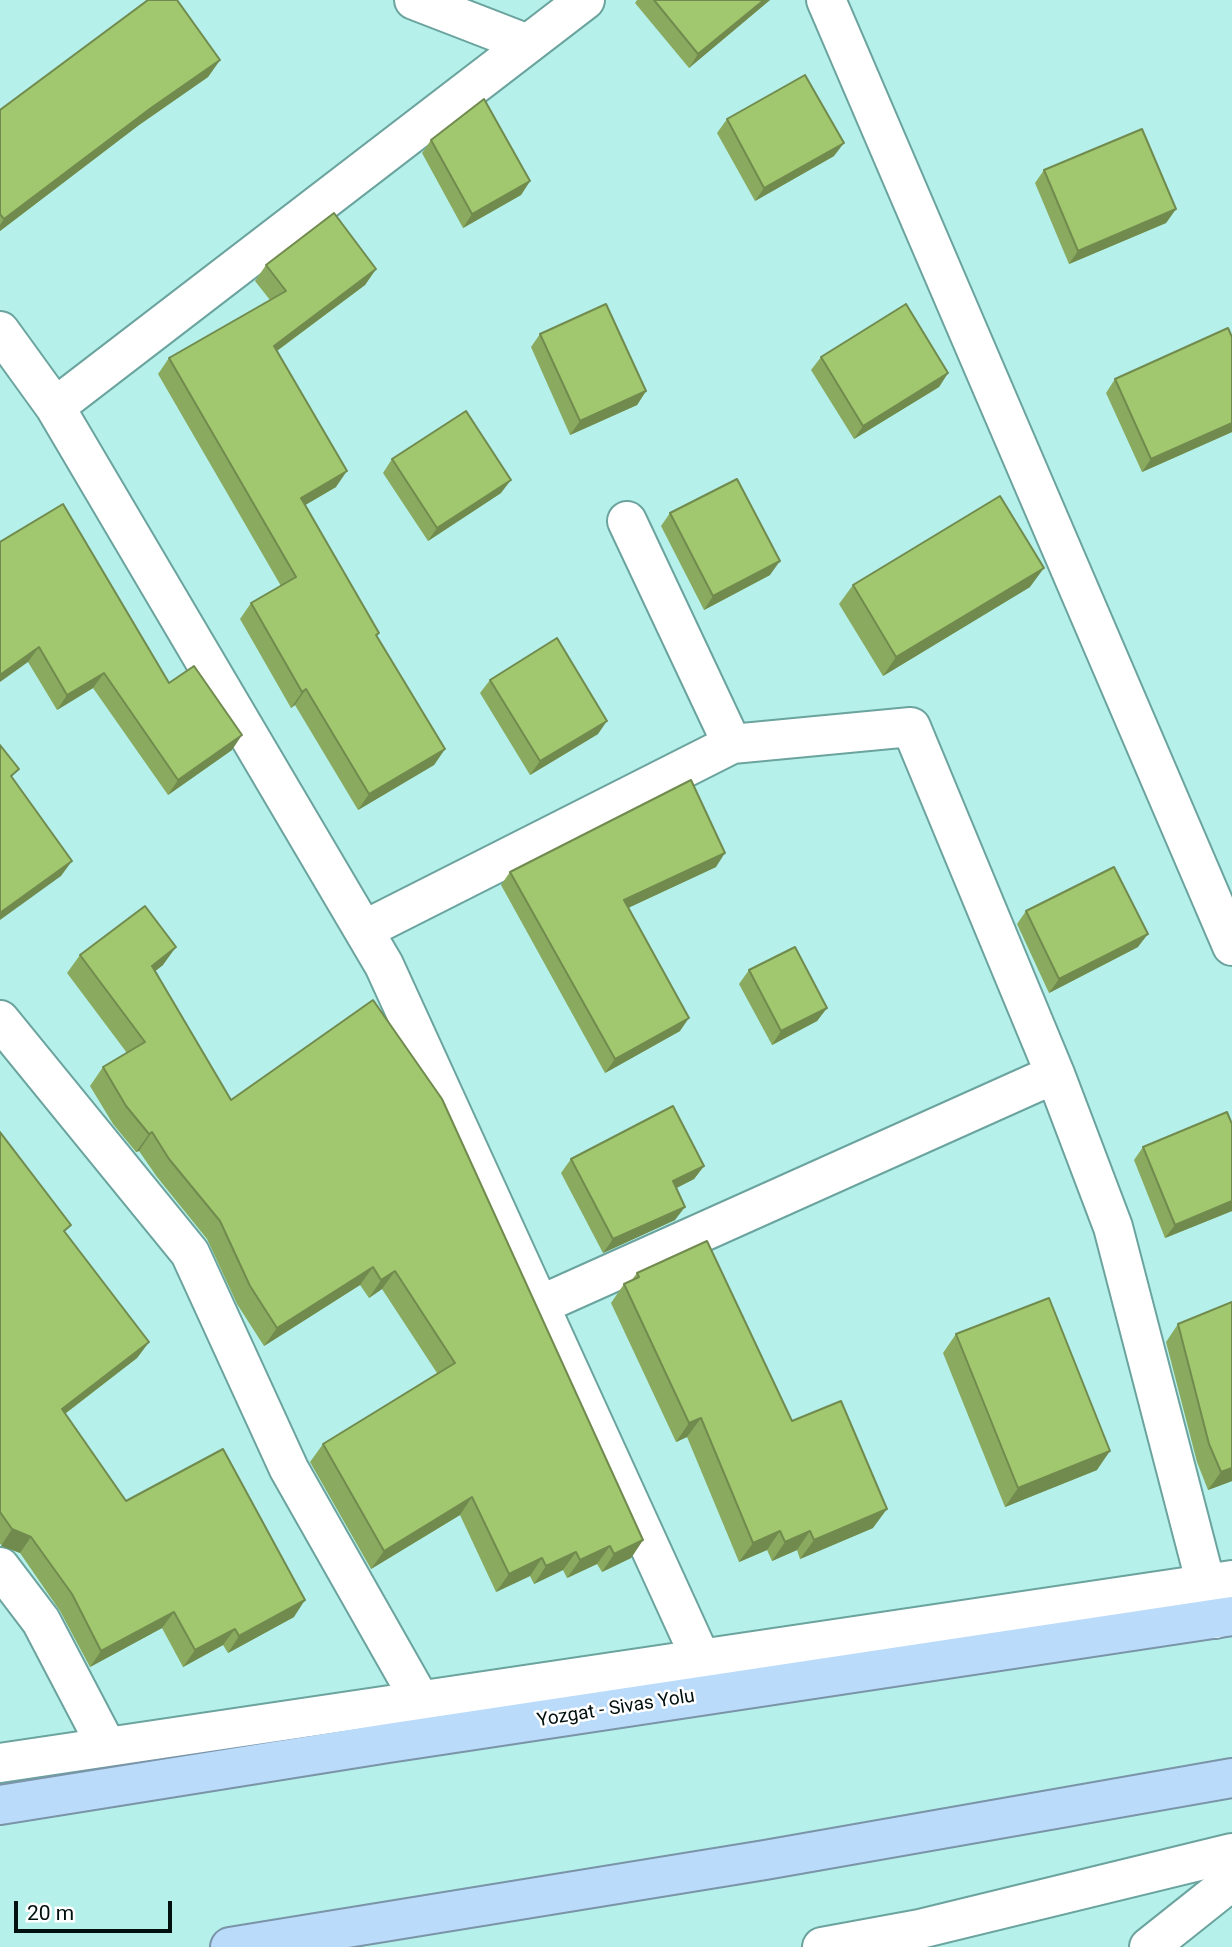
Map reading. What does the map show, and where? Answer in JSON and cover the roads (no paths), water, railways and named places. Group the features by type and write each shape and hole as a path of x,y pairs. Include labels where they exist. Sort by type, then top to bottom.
{"highway":[{"name":"Yozgat - Sivas Yolu","path":"0,1805 388,1743 1222,1600"},
{"path":"230,1947 765,1860 1232,1778"}],"street":[{"path":"414,0 528,44"},
{"path":"55,407 585,0"},
{"path":"826,0 1232,946"},
{"path":"0,331 55,407 384,965 701,1659"},
{"path":"627,521 732,744"},
{"path":"0,1763 701,1659 1222,1600 1114,1227 1055,1074 911,727 732,744 363,930"},
{"path":"0,1020 190,1253 289,1469 420,1700"},
{"path":"540,1305 1055,1074"},
{"path":"0,1567 41,1621 107,1747"},
{"path":"822,1947 931,1938 1232,1853"},
{"path":"1149,1947 1232,1881"}]}
